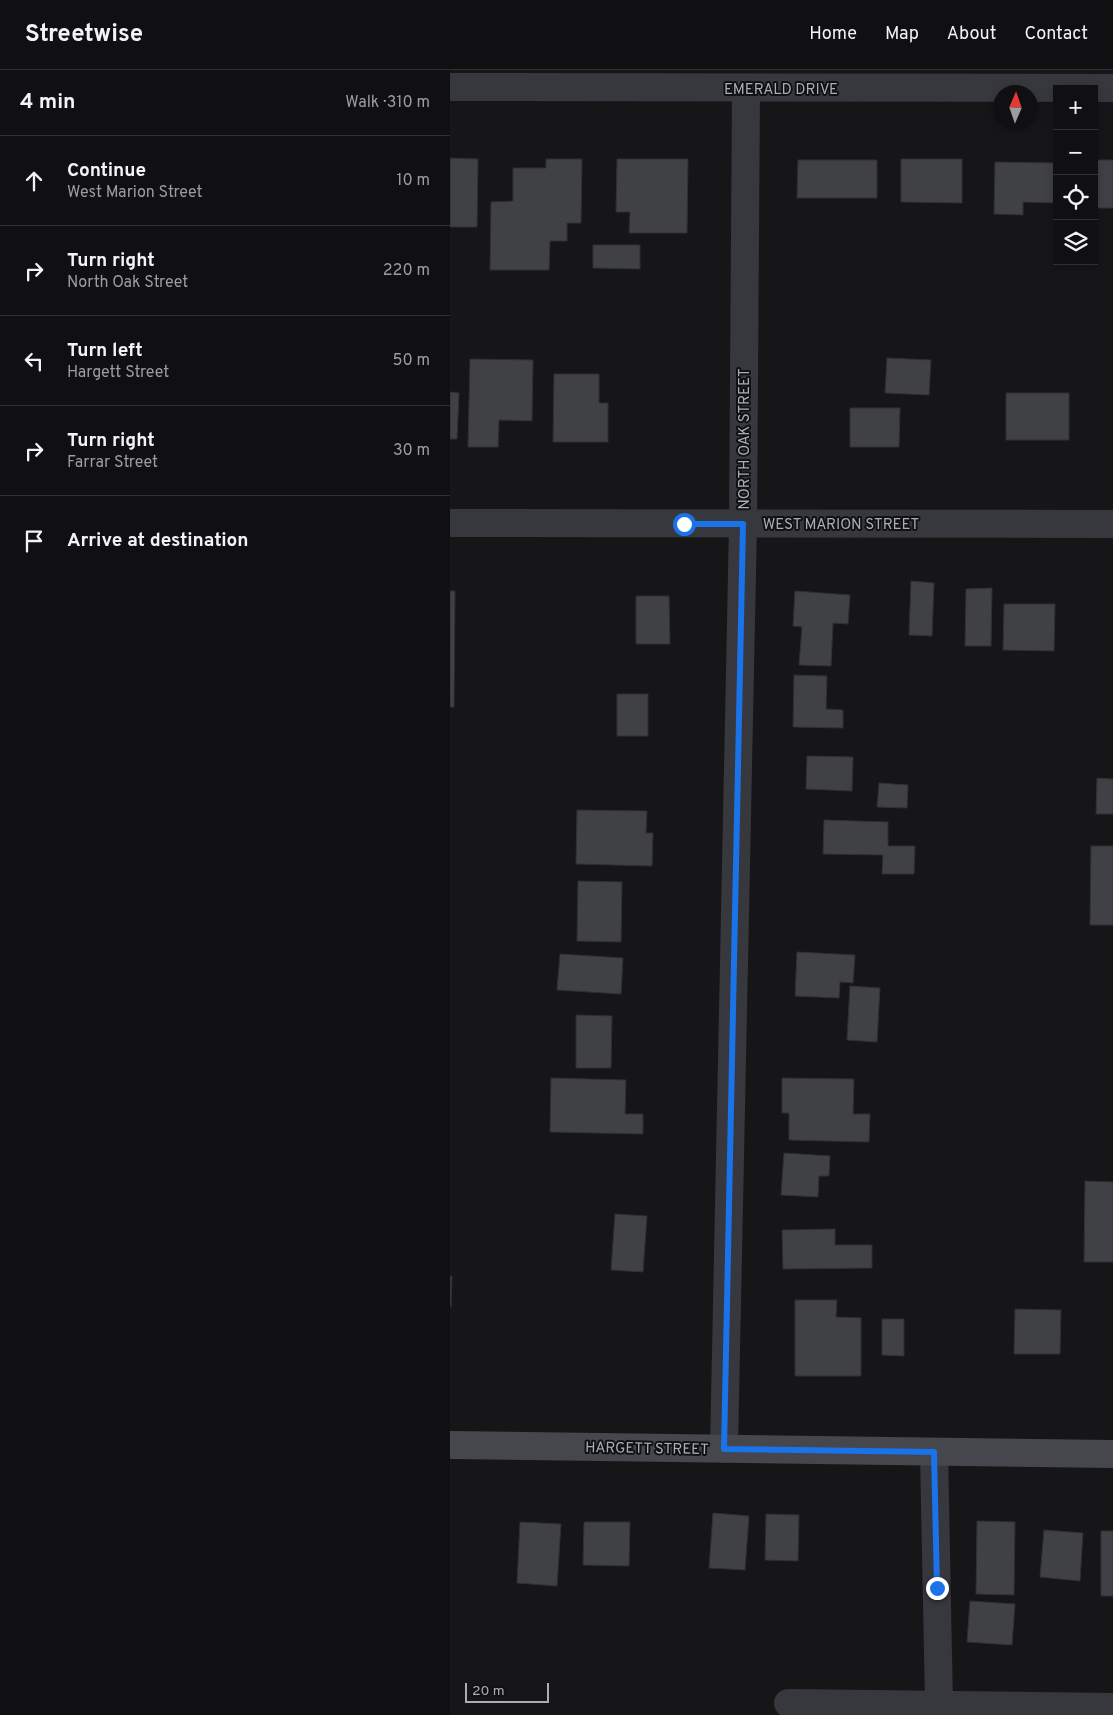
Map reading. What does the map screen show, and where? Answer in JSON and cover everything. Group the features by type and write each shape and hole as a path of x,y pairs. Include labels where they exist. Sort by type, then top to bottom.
{"street":[{"name":"EMERALD DRIVE","path":"450,87 697,79 746,89 1113,88"},
{"name":"NORTH OAK STREET","path":"724,1449 743,524 746,89"},
{"name":"WEST MARION STREET","path":"450,523 1113,524"},
{"name":"HARGETT STREET","path":"450,1445 1113,1454"},
{"path":"934,1452 939,1705"},
{"path":"788,1703 1113,1707"}],"building":[{"path":"450,158 478,159 477,227 450,227"},
{"path":"546,159 582,159 581,223 567,223 567,241 550,241 549,270 490,270 491,202 513,201 513,168 546,168"},
{"path":"617,159 688,159 687,233 629,233 630,212 616,212"},
{"path":"901,159 962,159 962,203 901,202"},
{"path":"798,160 877,160 877,198 797,198"},
{"path":"1098,160 1113,160 1113,208 1098,208"},
{"path":"995,162 1053,163 1053,203 1023,202 1023,215 994,214"},
{"path":"593,245 640,245 640,269 593,268"},
{"path":"887,358 931,360 929,395 885,393"},
{"path":"470,359 533,360 532,421 499,420 498,447 468,447"},
{"path":"554,374 599,374 599,403 608,403 608,442 553,442"},
{"path":"450,392 459,393 457,439 450,439"},
{"path":"1006,393 1069,393 1069,440 1006,440"},
{"path":"850,408 900,408 899,447 850,447"},
{"path":"911,581 934,583 932,636 909,635"},
{"path":"992,588 991,646 965,646 966,589"},
{"path":"450,591 455,591 454,707 450,707"},
{"path":"795,591 850,595 848,624 833,623 831,666 799,665 802,627 793,626"},
{"path":"636,596 669,596 670,644 636,644"},
{"path":"1004,604 1055,604 1054,651 1003,650"},
{"path":"794,675 827,676 826,709 843,710 843,728 793,727"},
{"path":"617,694 648,694 648,736 617,736"},
{"path":"807,756 853,757 852,791 806,789"},
{"path":"1097,778 1113,779 1113,814 1096,814"},
{"path":"879,783 908,785 907,808 877,807"},
{"path":"577,810 647,811 646,833 653,833 652,866 576,864"},
{"path":"824,820 888,822 888,846 915,846 914,874 882,874 883,855 823,854"},
{"path":"1091,846 1113,846 1113,925 1090,925"},
{"path":"578,881 622,882 621,942 577,941"},
{"path":"797,952 855,955 853,983 840,982 839,998 795,996"},
{"path":"560,954 623,958 621,994 557,990"},
{"path":"850,986 880,988 877,1042 847,1040"},
{"path":"576,1015 612,1016 611,1068 576,1068"},
{"path":"551,1078 626,1080 625,1114 643,1114 643,1134 550,1132"},
{"path":"782,1078 854,1079 853,1114 870,1114 869,1142 789,1140 789,1113 782,1113"},
{"path":"784,1153 830,1156 829,1176 819,1176 818,1197 781,1195"},
{"path":"1085,1181 1113,1182 1113,1262 1084,1262"},
{"path":"615,1214 647,1216 643,1272 611,1270"},
{"path":"835,1229 835,1245 872,1245 872,1268 783,1269 782,1230"},
{"path":"450,1276 452,1276 451,1307 450,1307"},
{"path":"795,1300 837,1300 836,1317 861,1318 861,1376 795,1376"},
{"path":"1015,1309 1061,1310 1060,1354 1014,1354"},
{"path":"882,1319 904,1319 904,1356 882,1355"},
{"path":"713,1513 749,1516 745,1570 709,1568"},
{"path":"766,1514 799,1515 798,1561 765,1560"},
{"path":"977,1521 1015,1522 1014,1595 976,1594"},
{"path":"520,1522 561,1524 557,1586 517,1583"},
{"path":"584,1522 630,1522 629,1566 583,1565"},
{"path":"1044,1530 1083,1533 1080,1581 1040,1577"},
{"path":"1101,1531 1113,1531 1113,1596 1101,1596"},
{"path":"970,1601 1015,1604 1012,1645 967,1642"}],"route":[{"path":"684,524 743,524 724,1449 934,1452 937,1588"}]}
